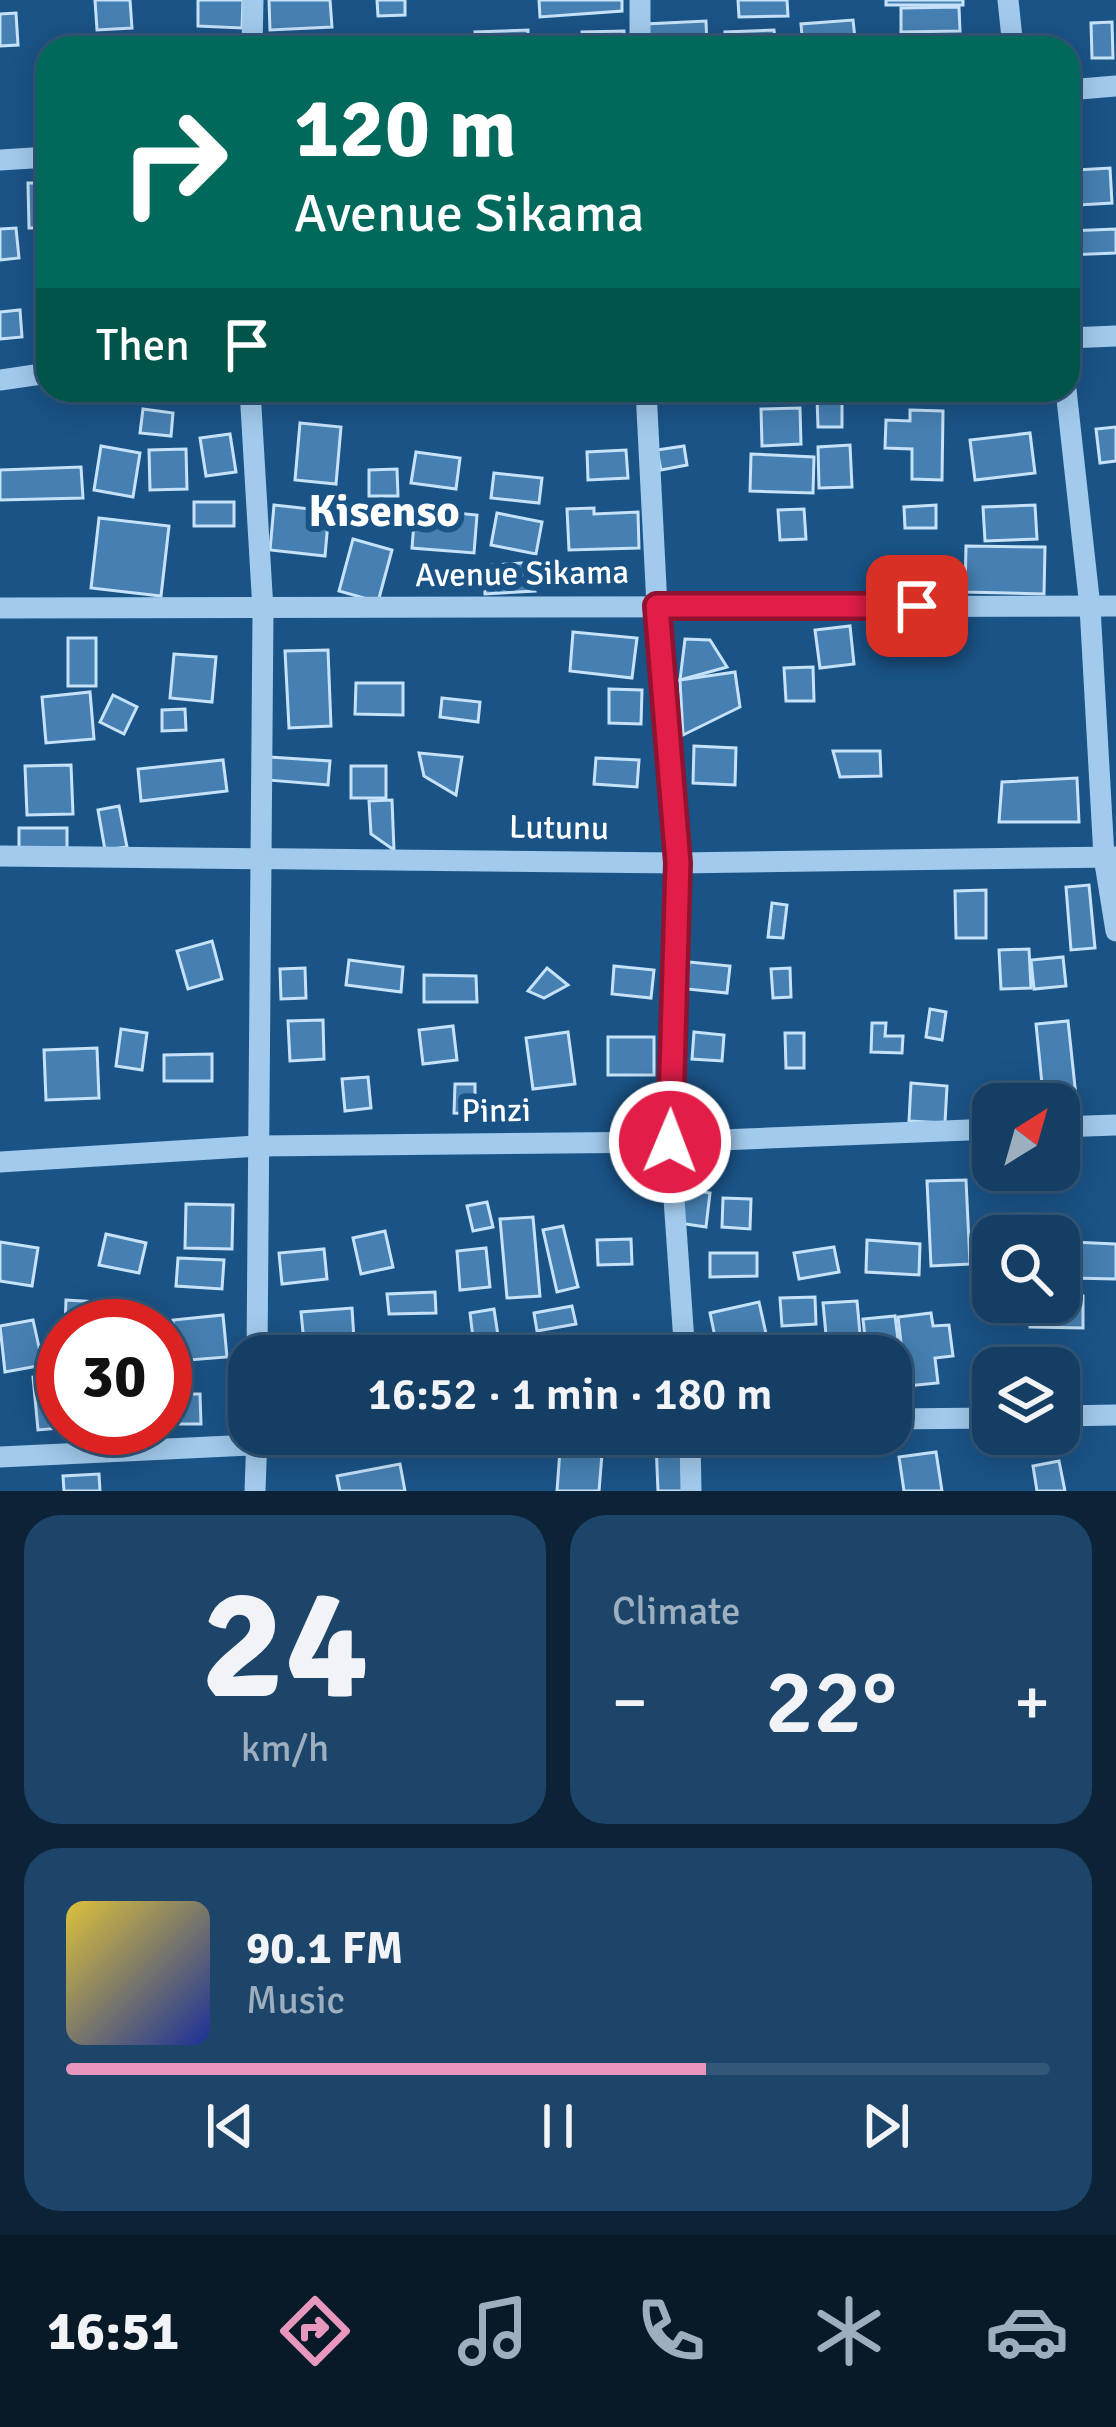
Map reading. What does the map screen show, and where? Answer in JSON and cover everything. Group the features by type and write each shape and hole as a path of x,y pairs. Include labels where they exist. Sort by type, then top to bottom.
{"street":[{"path":"252,36 253,0"},
{"path":"640,0 640,36"},
{"path":"1008,0 1012,36"},
{"path":"1080,89 1116,86"},
{"path":"0,160 36,158"},
{"path":"1080,338 1116,336"},
{"path":"0,380 36,376"},
{"path":"251,402 263,610 257,1335"},
{"path":"647,402 678,863 670,1142 684,1335"},
{"path":"1067,402 1090,607 1116,931"},
{"name":"Avenue Sikama","path":"0,608 1116,606"},
{"name":"Lutunu","path":"0,856 678,863 1110,857"},
{"path":"1080,1126 1116,1125"},
{"name":"Pinzi","path":"0,1162 258,1146 670,1142 972,1131"},
{"path":"1080,1416 1116,1415"},
{"path":"912,1420 972,1418"},
{"path":"0,1456 228,1442"},
{"path":"255,1491 256,1455"},
{"path":"690,1455 691,1491"}],"building":[{"path":"95,0 130,0 132,28 97,30"},
{"path":"198,0 243,0 242,28 198,26"},
{"path":"269,0 330,0 332,27 270,30"},
{"path":"377,0 405,0 405,15 378,16"},
{"path":"539,0 622,0 622,11 540,17"},
{"path":"738,0 787,0 788,16 739,17"},
{"path":"886,0 963,0 963,5 886,5"},
{"path":"959,7 960,31 901,32 901,8"},
{"path":"16,13 18,45 0,46 0,14"},
{"path":"853,20 855,36 802,36 801,24"},
{"path":"706,21 707,36 646,36 645,24"},
{"path":"1112,22 1113,58 1092,58 1091,23"},
{"path":"528,30 528,36 475,36 475,32"},
{"path":"774,30 775,36 725,36 725,32"},
{"path":"624,31 624,36 582,36 582,32"},
{"path":"1110,168 1112,203 1080,205 1080,170"},
{"path":"28,183 36,183 36,228 29,228"},
{"path":"16,228 19,258 0,260 0,229"},
{"path":"1116,229 1116,253 1080,254 1080,230"},
{"path":"20,310 22,337 0,339 0,312"},
{"path":"817,402 842,402 842,427 818,427"},
{"path":"800,408 801,444 762,446 761,409"},
{"path":"143,409 173,413 171,436 140,433"},
{"path":"910,410 943,411 942,480 912,479 912,449 885,448 886,420 910,421"},
{"path":"300,423 341,427 336,484 295,480"},
{"path":"1116,427 1116,461 1100,463 1096,429"},
{"path":"1030,433 1035,473 975,480 970,440"},
{"path":"230,434 236,472 206,476 200,438"},
{"path":"850,445 852,487 819,488 818,447"},
{"path":"101,446 140,453 133,497 94,490"},
{"path":"684,446 687,465 661,470 657,450"},
{"path":"186,449 187,489 150,490 149,450"},
{"path":"626,450 628,478 588,480 587,452"},
{"path":"416,452 460,458 456,489 411,483"},
{"path":"751,454 814,457 813,493 750,491"},
{"path":"81,467 83,498 0,500 0,470"},
{"path":"397,469 398,496 369,496 369,470"},
{"path":"494,473 542,478 539,503 491,498"},
{"path":"194,502 234,502 234,526 194,526"},
{"path":"274,505 329,511 325,556 270,550"},
{"path":"936,505 936,528 905,528 904,507"},
{"path":"1035,505 1037,539 985,541 983,507"},
{"path":"594,508 594,514 638,512 639,548 569,550 567,509"},
{"path":"415,509 477,515 474,553 412,548"},
{"path":"804,509 806,539 780,540 778,510"},
{"path":"497,513 542,522 536,554 491,545"},
{"path":"99,518 169,526 161,596 91,588"},
{"path":"353,539 392,550 378,602 339,591"},
{"path":"966,546 1045,547 1044,594 965,592"},
{"path":"533,562 535,591 485,594 484,566"},
{"path":"850,626 854,664 820,668 815,630"},
{"path":"573,632 637,638 632,678 570,671"},
{"path":"68,638 96,638 96,686 68,686"},
{"path":"685,639 710,640 727,667 680,680"},
{"path":"328,650 331,726 289,728 285,651"},
{"path":"174,654 216,657 212,702 170,698"},
{"path":"813,667 814,701 786,701 784,668"},
{"path":"735,672 740,707 683,735 680,680"},
{"path":"356,683 403,683 403,715 355,714"},
{"path":"609,689 642,690 641,724 609,723"},
{"path":"90,692 94,739 46,743 42,697"},
{"path":"113,695 137,707 124,734 100,722"},
{"path":"442,698 480,702 478,722 440,717"},
{"path":"185,709 186,730 162,731 162,710"},
{"path":"694,746 736,748 735,785 693,783"},
{"path":"833,751 880,751 881,776 840,777"},
{"path":"419,753 462,757 456,795 424,776"},
{"path":"269,757 330,761 328,785 267,780"},
{"path":"596,758 639,760 637,787 594,784"},
{"path":"223,760 227,791 141,801 138,769"},
{"path":"71,765 73,814 27,815 25,766"},
{"path":"351,766 386,766 386,798 351,798"},
{"path":"1077,778 1079,822 999,822 1002,782"},
{"path":"392,800 394,850 371,834 369,801"},
{"path":"119,806 127,847 105,850 98,810"},
{"path":"19,828 67,828 67,848 19,848"},
{"path":"1089,885 1095,948 1071,950 1066,887"},
{"path":"986,890 986,938 956,938 955,891"},
{"path":"772,903 787,905 783,938 768,937"},
{"path":"212,941 222,979 188,989 177,951"},
{"path":"1029,949 1031,988 1001,989 999,950"},
{"path":"1063,957 1066,986 1034,989 1031,960"},
{"path":"349,960 403,967 401,992 346,985"},
{"path":"689,962 730,966 727,993 687,989"},
{"path":"614,966 654,970 651,998 612,994"},
{"path":"305,968 306,998 281,999 280,969"},
{"path":"547,968 568,985 544,998 528,991"},
{"path":"790,968 791,997 773,998 771,969"},
{"path":"424,975 476,976 477,1002 424,1002"},
{"path":"930,1009 946,1012 942,1040 926,1037"},
{"path":"323,1020 324,1059 290,1061 288,1021"},
{"path":"1068,1021 1075,1083 1042,1083 1036,1024"},
{"path":"872,1023 886,1023 885,1036 903,1036 902,1053 871,1052"},
{"path":"453,1026 457,1060 423,1064 419,1030"},
{"path":"121,1029 147,1033 142,1070 116,1066"},
{"path":"568,1032 575,1084 533,1089 526,1038"},
{"path":"694,1032 724,1035 722,1061 692,1059"},
{"path":"785,1033 804,1033 804,1068 786,1068"},
{"path":"608,1037 654,1037 654,1075 608,1075"},
{"path":"97,1048 99,1098 46,1100 44,1050"},
{"path":"212,1054 212,1081 164,1081 164,1055"},
{"path":"368,1077 371,1108 345,1111 342,1079"},
{"path":"911,1083 947,1086 945,1123 909,1121"},
{"path":"455,1084 475,1084 475,1114 454,1113"},
{"path":"966,1180 970,1264 931,1266 927,1181"},
{"path":"683,1189 710,1193 706,1227 679,1223"},
{"path":"723,1198 751,1199 750,1229 722,1227"},
{"path":"487,1202 493,1227 473,1231 467,1206"},
{"path":"186,1204 233,1205 232,1249 185,1248"},
{"path":"533,1217 540,1296 507,1298 500,1219"},
{"path":"563,1226 578,1287 557,1292 543,1230"},
{"path":"385,1231 393,1267 361,1274 353,1238"},
{"path":"106,1234 146,1243 139,1273 99,1265"},
{"path":"631,1239 632,1264 598,1265 597,1240"},
{"path":"867,1240 920,1244 919,1275 866,1272"},
{"path":"0,1242 38,1248 32,1286 0,1281"},
{"path":"1080,1242 1116,1244 1116,1279 1080,1278"},
{"path":"834,1247 839,1272 799,1279 794,1253"},
{"path":"486,1248 490,1287 460,1290 457,1251"},
{"path":"324,1249 327,1279 282,1284 279,1253"},
{"path":"710,1253 757,1253 757,1276 710,1277"},
{"path":"178,1258 224,1260 222,1289 176,1286"},
{"path":"435,1292 436,1313 389,1314 387,1294"},
{"path":"1083,1296 1083,1328 1030,1327 1030,1323 1080,1323"},
{"path":"815,1297 816,1324 782,1326 780,1298"},
{"path":"857,1301 860,1335 826,1335 823,1303"},
{"path":"759,1302 766,1335 715,1335 710,1313"},
{"path":"572,1306 576,1324 537,1331 534,1313"},
{"path":"352,1308 354,1335 303,1335 301,1312"},
{"path":"494,1309 498,1335 473,1335 470,1313"},
{"path":"931,1313 933,1326 949,1325 953,1356 935,1358 938,1383 912,1385 912,1335 900,1335 898,1317"},
{"path":"223,1315 227,1357 192,1360 192,1318"},
{"path":"895,1316 897,1335 865,1335 863,1319"},
{"path":"33,1320 36,1366 5,1372 0,1326"},
{"path":"192,1394 200,1394 201,1424 192,1424"},
{"path":"936,1452 942,1491 904,1491 899,1457"},
{"path":"560,1455 602,1455 599,1491 557,1491"},
{"path":"656,1455 682,1455 683,1491 658,1491"},
{"path":"1059,1461 1065,1491 1037,1491 1033,1466"},
{"path":"400,1464 405,1491 340,1491 337,1476"},
{"path":"99,1474 100,1491 64,1491 63,1476"}],"district":[{"name":"Kisenso","path":"384,511"}],"route":[{"path":"670,1142 678,863 657,606 917,606"}]}
